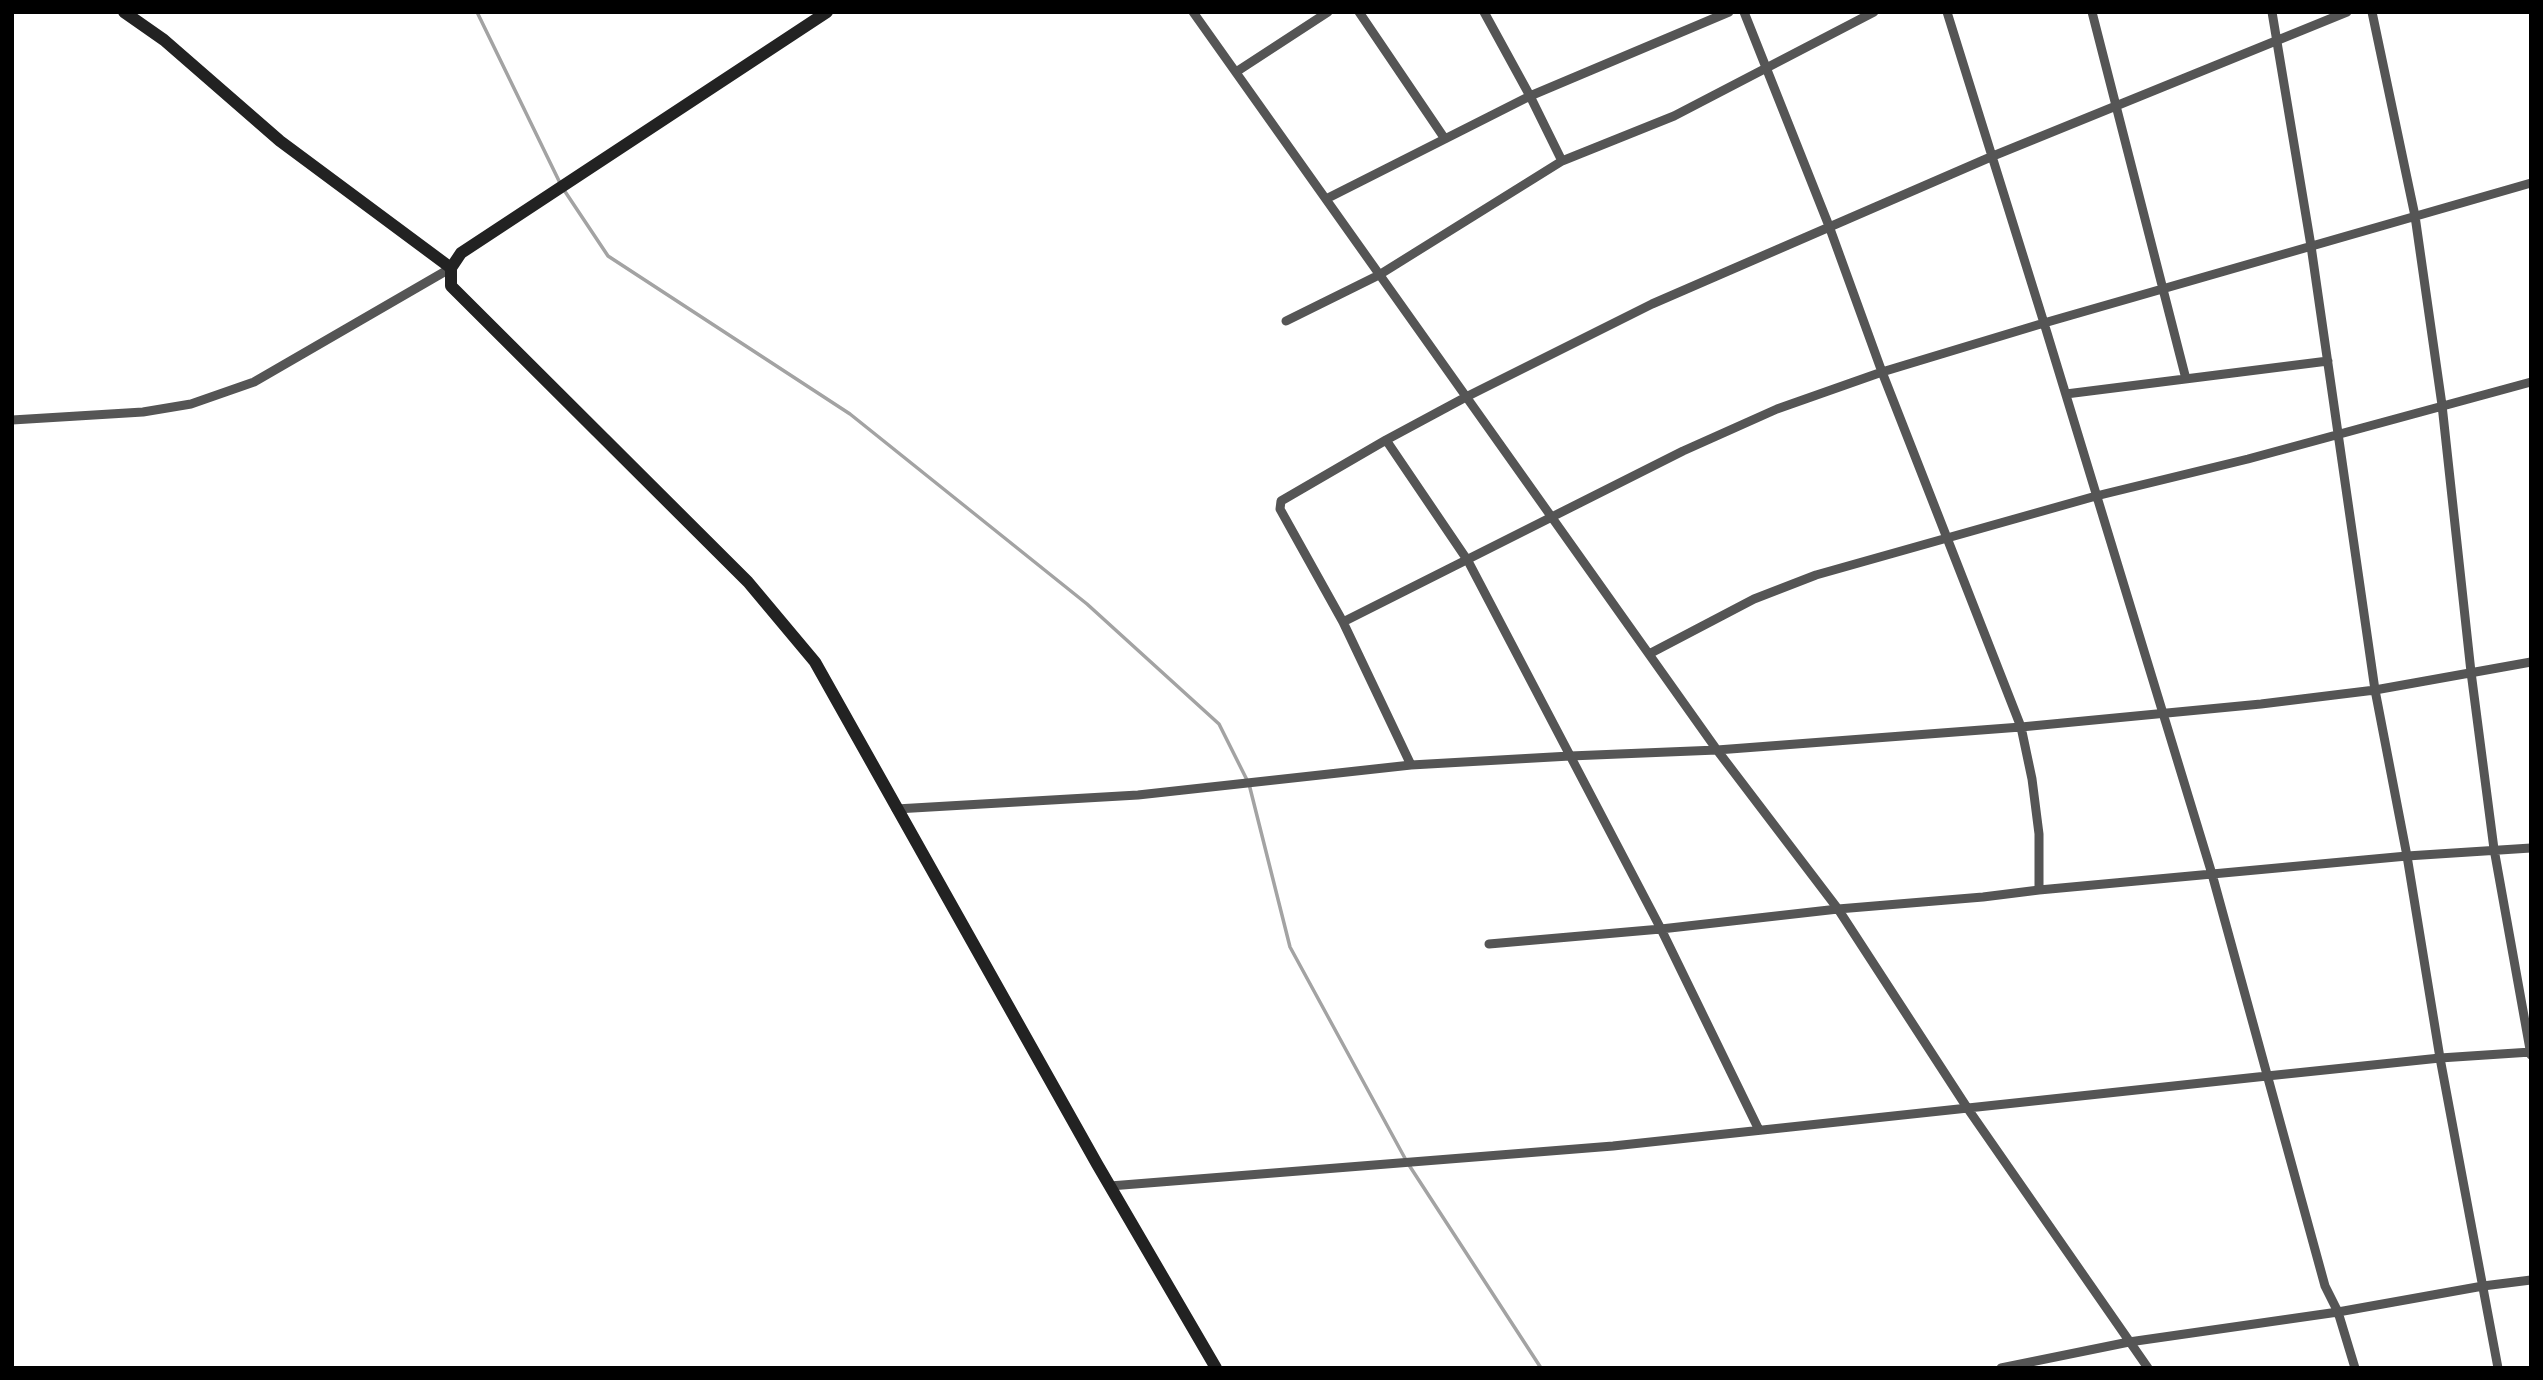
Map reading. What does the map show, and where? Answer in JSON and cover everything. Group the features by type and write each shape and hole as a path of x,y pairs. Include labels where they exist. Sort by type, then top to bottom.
{"street":[{"path":"124,12 164,40 280,141 451,268"},
{"path":"12,421 143,412 191,404 254,382 451,268 461,253 827,12"},
{"path":"1193,12 1717,750 1839,909 1968,1109 2148,1368"},
{"path":"1236,72 1328,12"},
{"path":"1359,12 1445,139"},
{"path":"1484,12 1562,161"},
{"path":"1326,200 1530,96 1729,12"},
{"path":"1744,12 1768,67 1882,372 2021,727 2032,779 2039,834 2039,890"},
{"path":"1286,321 1379,275 1562,161 1674,116 1874,12"},
{"path":"1947,12 2212,874 2326,1286 2338,1312 2355,1368"},
{"path":"2092,12 2186,379"},
{"path":"2272,12 2311,246 2375,690 2498,1368"},
{"path":"1410,765 1343,622 1280,505 1282,501 1466,397 1652,304 1993,156 2347,12"},
{"path":"1110,1186 1612,1146 2440,1058 2530,1053 2494,849 2442,405 2415,215 2372,12"},
{"path":"1343,622 1683,451 1777,409 1882,372 2044,323 2531,183"},
{"path":"451,268 451,286 748,582 815,662 1110,1186 1216,1368"},
{"path":"2066,394 2328,362"},
{"path":"1649,654 1754,599 1816,575 2096,496 2248,459 2531,382"},
{"path":"1386,440 1468,561 1661,929 1759,1130"},
{"path":"896,809 1138,795 1410,765 1717,750 2021,727 2375,690 2531,662"},
{"path":"1489,944 2407,856 2531,848"},
{"path":"2001,1368 2130,1342 2338,1312 2531,1280"}],"waterway":[{"path":"477,12 560,183"},
{"path":"564,190 608,256 850,414 1087,604 1219,724 1249,784 1290,947 1407,1162 1541,1368"}]}
